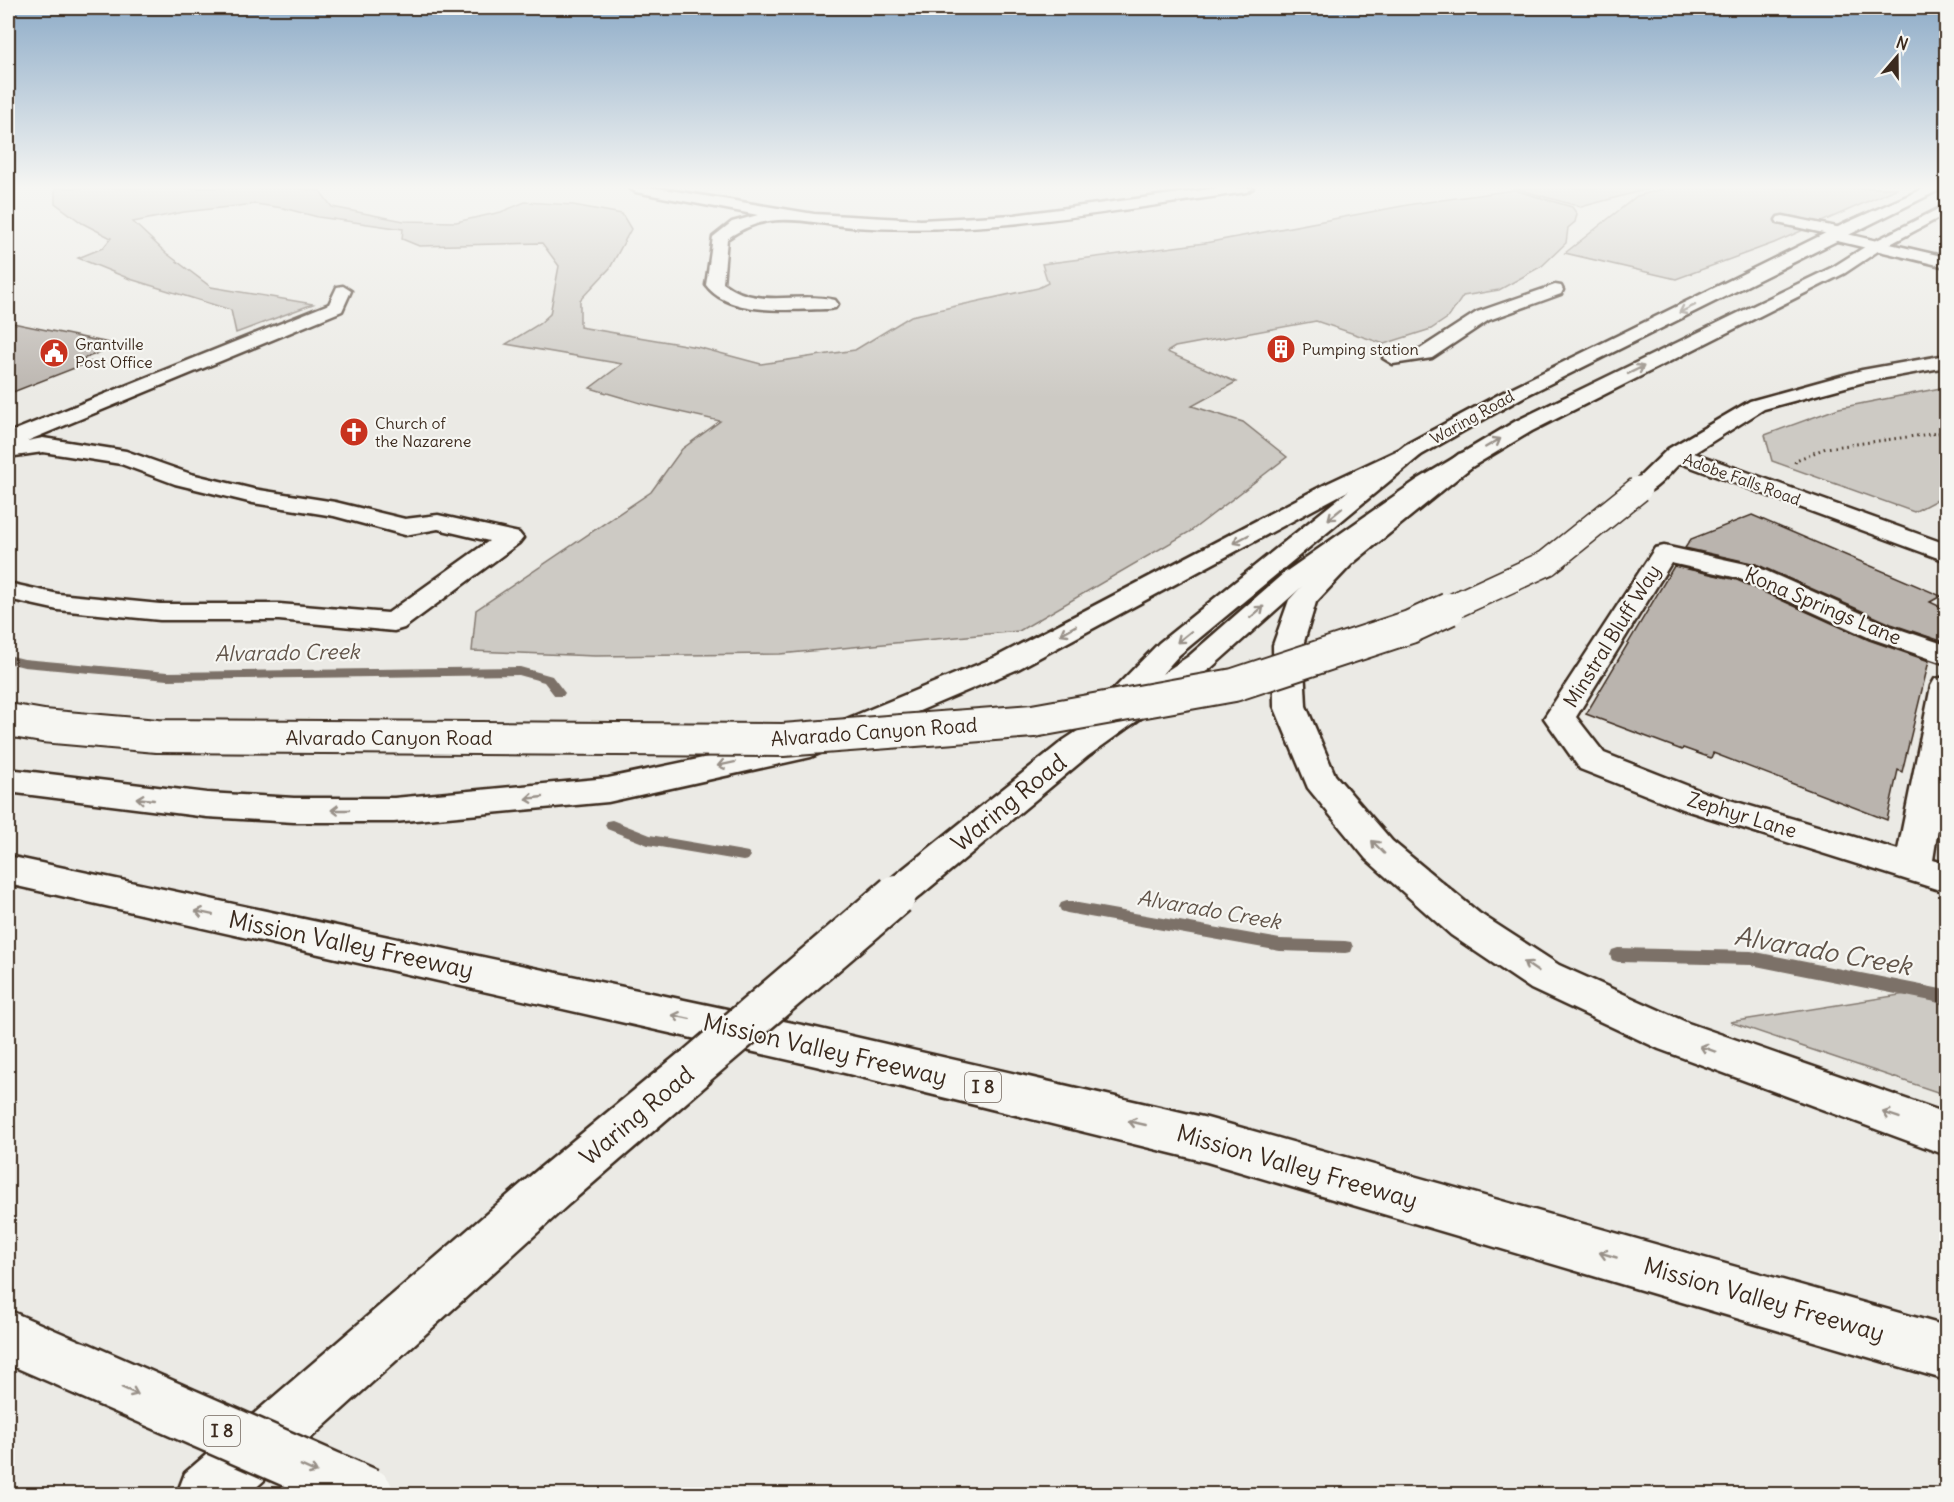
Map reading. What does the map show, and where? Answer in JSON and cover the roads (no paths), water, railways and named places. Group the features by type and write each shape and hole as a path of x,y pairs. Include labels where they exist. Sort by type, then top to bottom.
{"main road":[{"path":"717,258 714,285 732,298 766,304 829,304"},
{"name":"Waring Road","path":"1076,748 1169,649 1413,450 1518,392 1788,258"},
{"name":"Waring Road","path":"206,1494 552,1188 896,895 1076,748 1200,662 1294,579 1425,485 1524,426 1839,270 1857,258"},
{"path":"1930,258 1947,262"},
{"path":"1393,358 1425,354 1483,316 1555,290"},
{"path":"8,441 336,307 343,291"},
{"name":"Adobe Falls Road","path":"1676,454 1757,405 1862,376 1947,360"},
{"path":"8,450 43,445 126,458 183,479 252,496 335,509 405,527 438,522 510,538 394,622 279,612 160,612 57,602 8,591"},
{"path":"8,781 207,805 294,810 394,810 608,790 811,746 1007,663 1319,497 1413,450"},
{"name":"Adobe Falls Road","path":"1676,454 1947,553"},
{"name":"Alvarado Canyon Road","path":"8,720 44,726 157,736 771,740 1033,721 1234,685 1410,627 1547,563 1639,489 1676,454"},
{"path":"1467,459 1344,557 1303,600 1288,645 1290,706 1320,780 1379,850 1466,924 1545,976 1674,1036 1947,1134"},
{"name":"Kona Springs Lane","path":"1664,554 1746,572 1880,632 1947,655"},
{"name":"Minstral Bluff Way","path":"1560,718 1664,554"},
{"path":"1913,868 1947,686"},
{"name":"Zephyr Lane","path":"1560,718 1592,761 1694,801 1947,878"},
{"name":"Mission Valley Freeway","path":"8,870 816,1047 1207,1140 1947,1353"},
{"name":"I 8","path":"8,1337 367,1494"}],"waterway":[{"name":"Alvarado Creek","path":"8,659 24,663 167,676 520,671 548,679 559,693"},
{"name":"Alvarado Creek","path":"612,825 648,840 743,856"},
{"name":"Alvarado Creek","path":"1067,907 1280,945 1345,947"},
{"name":"Alvarado Creek","path":"1618,955 1751,958 1946,997"}],"place":[{"name":"Pumping station","path":"1281,349"},
{"name":"Grantville Post Office","path":"54,353"},
{"name":"Church of the Nazarene","path":"354,432"}]}
